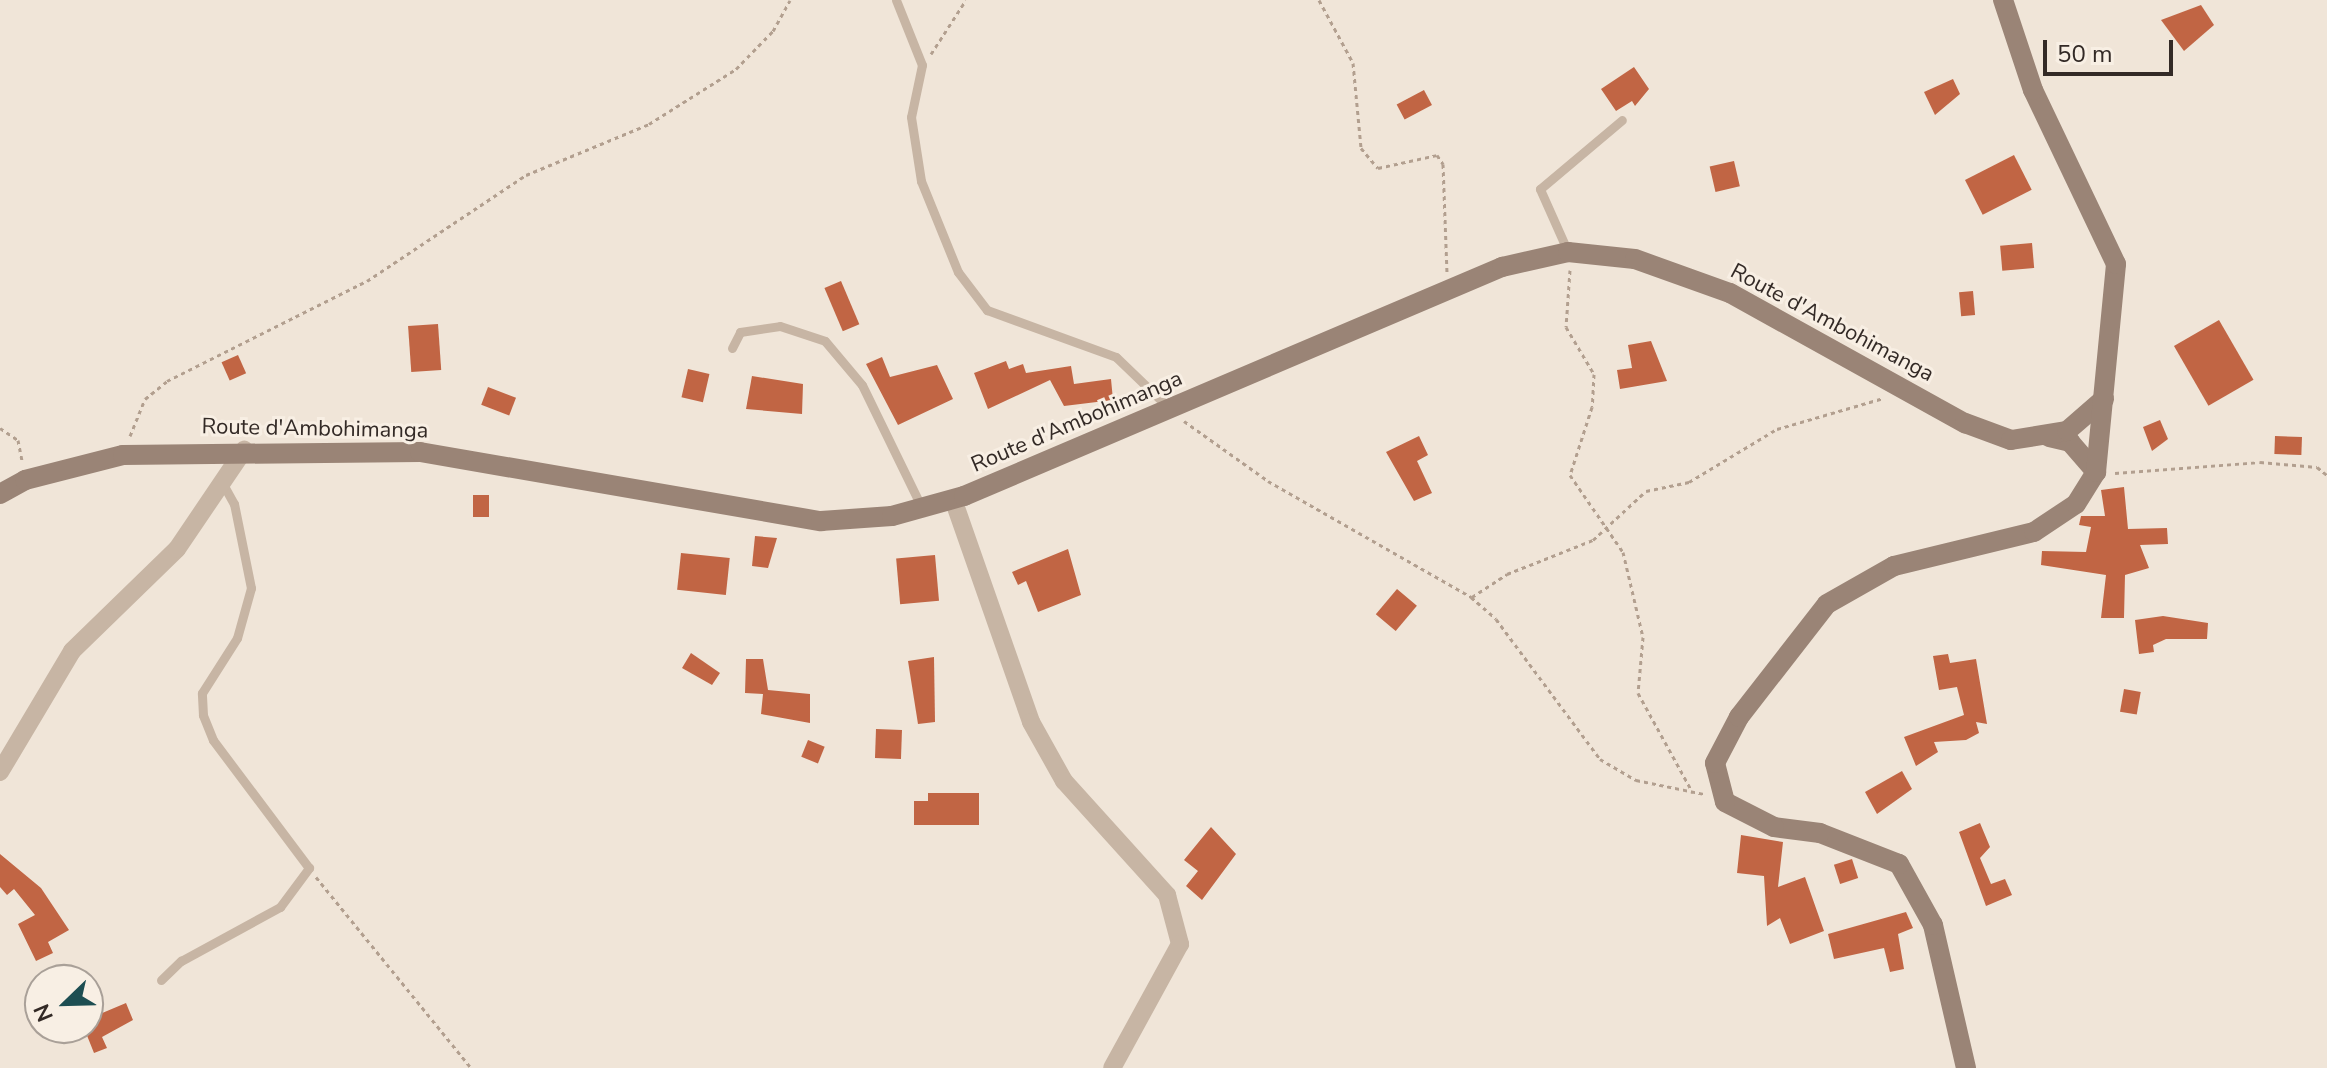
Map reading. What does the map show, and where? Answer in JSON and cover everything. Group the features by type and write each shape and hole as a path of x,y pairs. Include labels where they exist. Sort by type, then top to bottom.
{"street":[{"path":"1966,1068 1933,925 1899,864 1820,833 1774,827 1723,795 1715,763 1739,717 1827,604 1894,566 2034,532 2076,504 2096,472 2116,264 2033,90 2003,0"},
{"name":"Route d'Ambohimanga","path":"0,494 25,480 123,455 244,450 420,452 821,521 922,508 953,499 1447,291 1568,252 1635,259 1730,293 1897,384 2011,440 2049,437 2089,420 2104,399"},
{"path":"2049,437 2070,442 2096,472"},
{"path":"0,772 72,651 177,549 244,450"},
{"path":"953,499 1031,722 1064,781 1167,895 1180,944 1112,1068"}],"lane":[{"path":"896,0 922,65 911,117 921,181 958,272 987,310 1116,357 1170,408"},
{"path":"1568,252 1540,189 1622,120"},
{"path":"732,348 740,332 780,326 825,341 862,385 922,508"},
{"path":"161,980 181,961 280,907 309,868 213,740 203,715 202,693 237,638 251,588 234,504 221,481"}],"path":[{"path":"123,455 145,399 167,381 367,281 526,175 649,124 736,69 773,31 790,0"},
{"path":"922,65 966,0"},
{"path":"1319,0 1353,63 1361,148 1378,168 1437,155 1443,164 1447,291"},
{"path":"1568,252 1566,327 1594,374 1592,407 1570,475 1623,552 1643,637 1638,693 1693,793"},
{"path":"1471,597 1605,530 1646,491 1689,482 1777,429 1877,405 1897,384"},
{"path":"1170,408 1268,481 1471,597 1496,619 1600,759 1636,780 1693,793 1723,795"},
{"path":"0,428 18,440 25,480"},
{"path":"2096,472 2260,462 2317,467 2327,475"},
{"path":"309,868 471,1068"}],"building":[{"path":"2201,5 2214,25 2184,51 2161,20"},
{"path":"1634,67 1649,89 1635,106 1632,101 1616,111 1601,89"},
{"path":"1953,79 1960,94 1935,115 1924,92"},
{"path":"1424,90 1432,105 1405,120 1397,105"},
{"path":"2014,155 2032,190 1983,215 1965,180"},
{"path":"1734,161 1740,186 1715,192 1710,167"},
{"path":"2032,243 2034,268 2002,271 2000,246"},
{"path":"841,281 859,324 843,331 824,288"},
{"path":"1973,291 1975,315 1961,316 1959,292"},
{"path":"2219,320 2254,380 2208,406 2174,346"},
{"path":"438,324 441,370 411,372 408,326"},
{"path":"1651,341 1667,381 1620,389 1617,370 1632,368 1628,345"},
{"path":"238,355 246,373 230,381 222,362"},
{"path":"882,357 890,377 937,365 953,399 898,425 866,364"},
{"path":"1006,361 1009,369 1023,364 1026,373 1071,366 1074,384 1111,379 1113,400 1064,406 1050,380 988,409 974,373"},
{"path":"688,369 709,374 703,402 681,397"},
{"path":"752,376 803,384 802,414 746,409"},
{"path":"488,387 516,398 509,415 481,405"},
{"path":"2160,420 2168,439 2152,451 2143,427"},
{"path":"1419,436 1428,455 1417,461 1432,493 1414,501 1386,452"},
{"path":"2275,436 2302,437 2301,455 2274,454"},
{"path":"2124,487 2128,529 2167,528 2168,544 2140,545 2149,568 2125,575 2124,618 2101,618 2106,575 2041,565 2042,551 2086,552 2091,527 2079,525 2081,516 2105,516 2101,490"},
{"path":"473,495 489,495 489,517 473,517"},
{"path":"755,536 777,538 768,568 752,566"},
{"path":"1068,549 1081,595 1038,612 1026,581 1018,585 1012,572"},
{"path":"681,553 730,558 726,595 677,590"},
{"path":"935,555 939,601 900,604 896,558"},
{"path":"1397,589 1417,606 1396,631 1376,614"},
{"path":"2163,616 2208,623 2207,639 2166,639 2153,645 2154,652 2139,654 2135,620"},
{"path":"691,653 720,673 712,685 682,668"},
{"path":"1948,654 1950,663 1976,659 1987,724 1976,722 1979,733 1966,740 1934,742 1938,752 1916,766 1904,737 1964,715 1957,687 1939,690 1933,656"},
{"path":"934,657 935,722 918,724 908,661"},
{"path":"746,659 763,659 768,690 810,694 810,723 761,714 763,694 745,693"},
{"path":"2124,689 2141,692 2137,715 2120,712"},
{"path":"876,729 902,730 901,759 875,758"},
{"path":"808,740 825,747 818,763 801,757"},
{"path":"1902,771 1912,789 1877,814 1865,792"},
{"path":"928,793 979,793 979,825 914,825 914,801 928,801"},
{"path":"1980,823 1990,847 1980,858 1991,884 2005,879 2012,895 1986,906 1959,832"},
{"path":"1211,827 1236,854 1202,900 1186,886 1198,871 1184,860"},
{"path":"1741,835 1783,842 1778,887 1805,877 1824,931 1790,944 1780,918 1767,926 1764,876 1737,873"},
{"path":"0,854 41,888 69,930 48,942 53,953 36,961 18,924 35,915 14,889 7,895 0,887"},
{"path":"1852,859 1858,878 1840,884 1834,865"},
{"path":"1906,912 1913,928 1898,934 1904,969 1890,972 1884,948 1834,959 1828,934"},
{"path":"126,1003 133,1020 104,1036 104,1012"},
{"path":"104,1041 107,1048 94,1053 90,1044 104,1044"}]}
